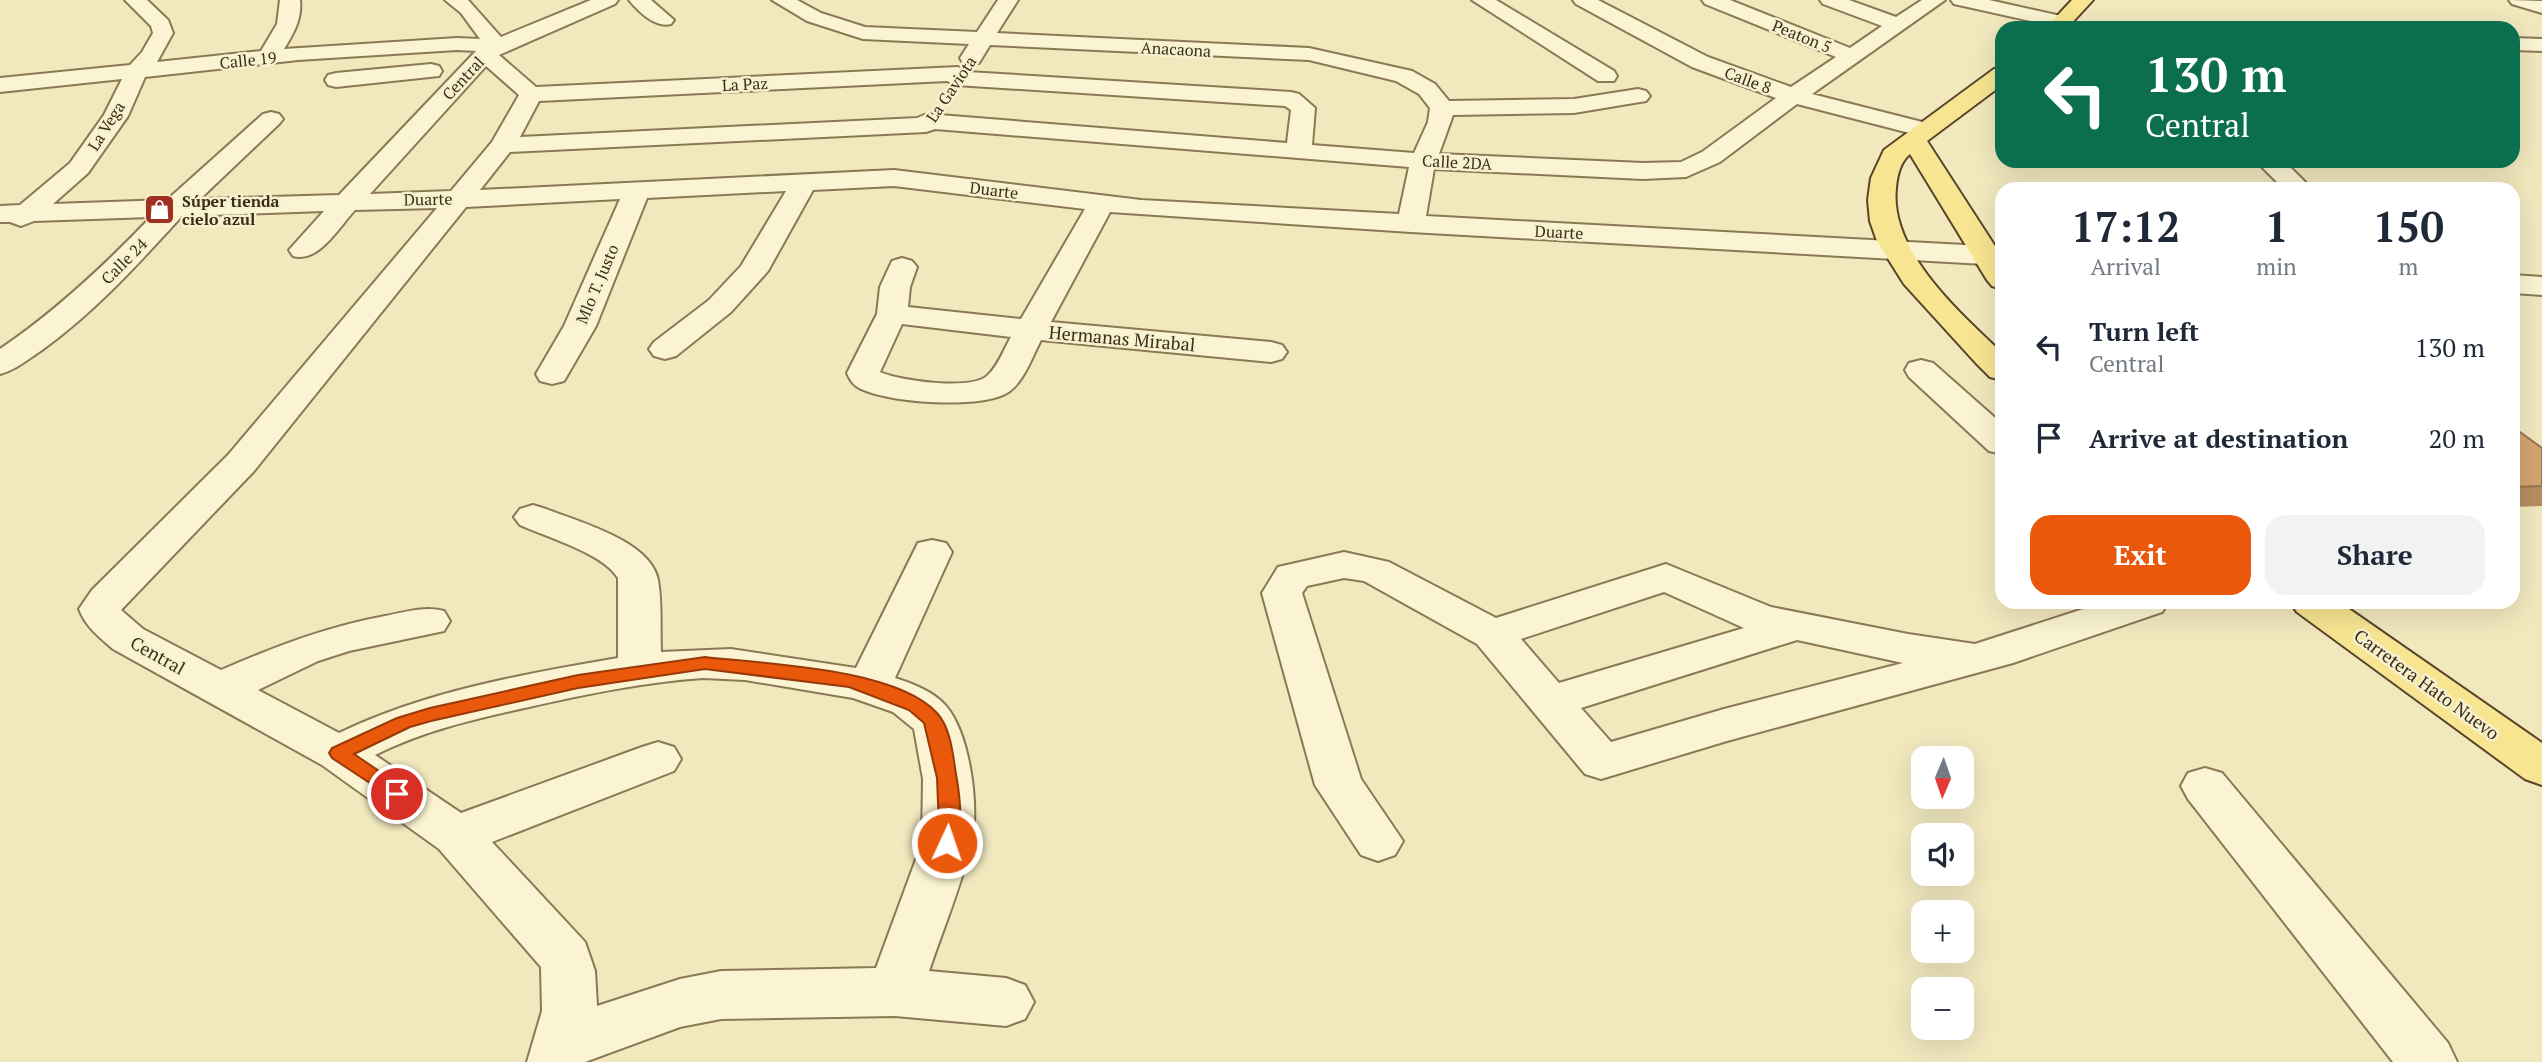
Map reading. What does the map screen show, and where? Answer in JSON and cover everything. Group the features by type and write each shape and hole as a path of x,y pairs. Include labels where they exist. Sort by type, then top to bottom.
{"main road":[{"path":"2064,21 2083,0"},
{"path":"1995,79 1893,155 1886,169 1882,201 1884,226 1894,251 1920,285 1995,363"},
{"path":"1919,135 1994,256"},
{"name":"Carretera Hato Nuevo","path":"2321,609 2542,767"}],"street":[{"name":"La Vega","path":"0,235 79,168 116,116 136,72 151,55 163,33 161,24 135,0"},
{"path":"267,58 286,28 292,11 290,0"},
{"path":"455,0 468,9 485,56 507,71 531,94 503,145 458,198"},
{"name":"Central","path":"303,250 485,56 608,0"},
{"path":"639,0 664,20"},
{"name":"Anacaona","path":"782,0 820,10 863,33 1309,54 1404,76 1427,89 1442,108"},
{"name":"La Gaviota","path":"914,145 957,76 984,40 1007,0"},
{"path":"1482,0 1606,76"},
{"name":"Calle 8","path":"1583,0 1700,62 1793,96 1919,135"},
{"name":"Peaton 5","path":"1712,0 1852,56"},
{"path":"1830,0 1898,25"},
{"name":"Calle 2DA","path":"914,145 1299,150 1423,161 1643,171 1686,169 1711,157 1793,96 1935,0"},
{"path":"1961,0 2041,21"},
{"path":"2519,0 2542,7"},
{"name":"Calle 19","path":"0,85 267,58 457,44 485,56"},
{"path":"2520,44 2542,45"},
{"path":"336,80 485,56"},
{"name":"La Paz","path":"531,94 957,76 1291,99 1303,108 1299,150"},
{"path":"1411,224 1423,161 1440,122 1442,108 1574,106 1638,96"},
{"name":"Calle 24","path":"0,365 46,332 110,277 177,206 271,119"},
{"path":"503,145 914,145"},
{"name":"Duarte","path":"0,214 637,191 804,182 914,145 1101,204 1994,256"},
{"path":"2276,168 2292,182"},
{"path":"664,349 720,306 753,271 804,182"},
{"name":"Mlo T. Justo","path":"552,374 580,326 637,191"},
{"name":"Central","path":"458,198 232,473 100,608 103,617 128,639 338,753 456,835 566,958 572,984 560,1052"},
{"name":"Hermanas Mirabal","path":"1101,204 1031,330 1272,352"},
{"path":"892,314 1031,330 997,387 971,393 881,385 866,378 863,373 892,314 895,287 902,267"},
{"path":"2520,284 2542,286"},
{"path":"1921,369 1995,437"},
{"path":"533,517 613,551 629,563 638,578 640,672"},
{"path":"869,687 932,552"},
{"path":"1378,841 1339,785 1282,593 1292,576 1344,565 1375,571 1492,634 1601,762 1724,725 1974,659 2127,609"},
{"path":"1492,634 1666,577 1761,620 1974,659"},
{"path":"220,689 303,651 344,638 429,621"},
{"path":"1550,702 1793,627"},
{"path":"338,753 404,722 430,714 578,681 705,663 850,681 916,705 932,719 938,733 947,778 949,826 947,843 895,992"},
{"path":"456,835 657,759"},
{"path":"2205,786 2428,1062"},
{"path":"560,1052 680,1003 721,995 895,992 1006,1002"}],"building":[{"path":"2520,432 2542,448 2542,486 2520,487"}],"place":[{"name":"Súper tienda cielo azul","path":"159,210"}],"route":[{"path":"397,794 338,753 404,722 430,714 578,681 705,663 850,681 916,705 932,719 938,733 947,778 947,843"}]}
